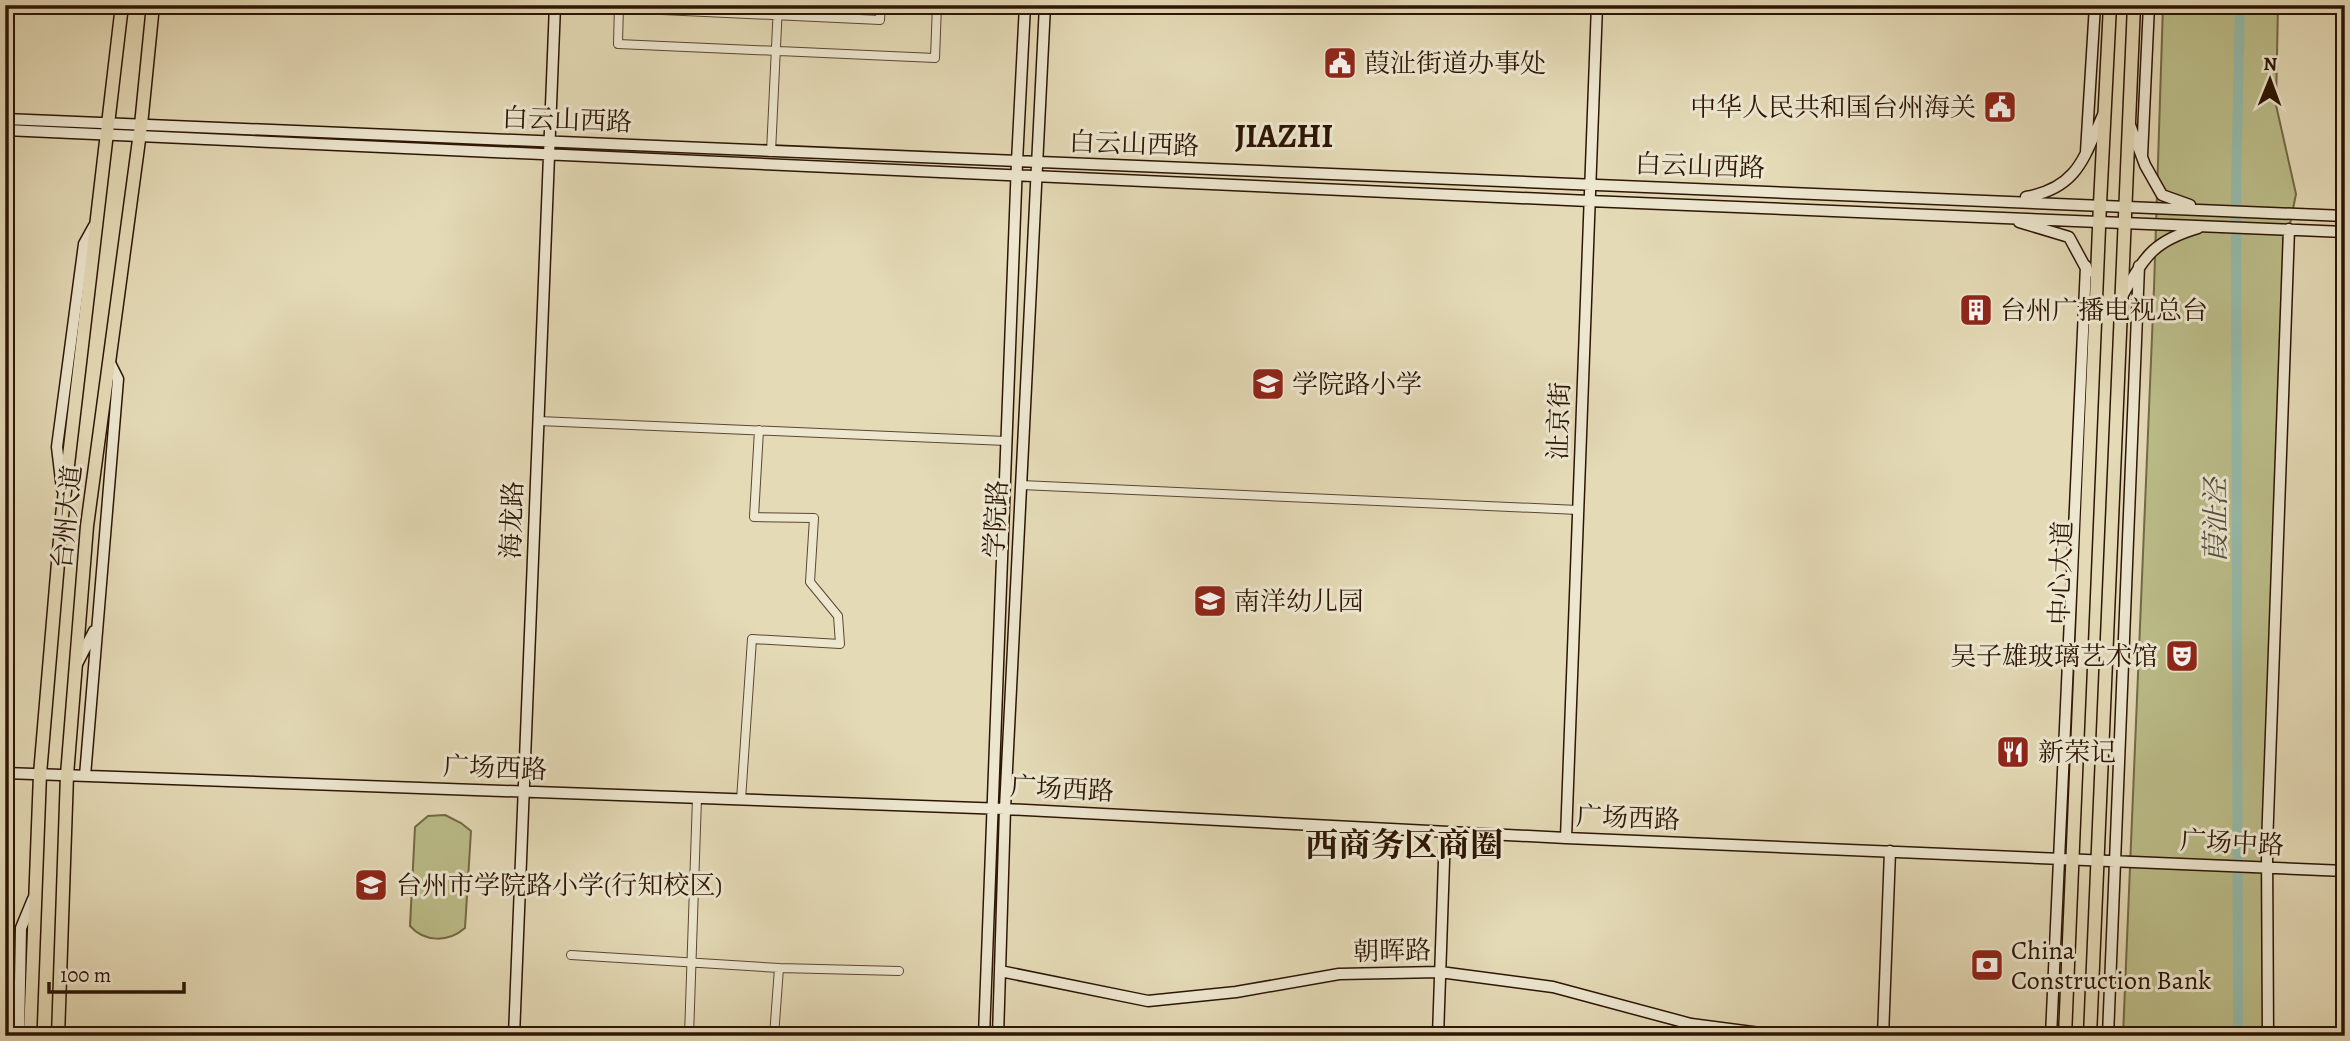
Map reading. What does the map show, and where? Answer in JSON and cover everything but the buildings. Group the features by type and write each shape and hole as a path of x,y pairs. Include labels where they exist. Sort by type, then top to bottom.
{"main road":[{"name":"台州大道","path":"30,1036 40,774 64,504 122,5"},
{"name":"台州大道","path":"61,1032 67,775 87,526 140,130 153,5"},
{"name":"海龙路","path":"514,1036 555,5"},
{"name":"学院路","path":"984,1036 1025,5"},
{"name":"学院路","path":"998,1036 1005,809 1045,5"},
{"name":"沚京街","path":"1566,838 1597,5"},
{"path":"2086,152 2095,5"},
{"name":"中心大道","path":"2065,1036 2065,858 2110,5"},
{"name":"中心大道","path":"2090,1036 2134,5"},
{"path":"2142,156 2150,5"},
{"name":"中心大道","path":"2004,201 2045,193 2075,174 2104,112"},
{"name":"白云山西路","path":"5,119 108,129"},
{"name":"中心大道","path":"2129,124 2162,195 2202,209"},
{"name":"白云山西路","path":"5,130 108,129 550,142 2345,216"},
{"name":"白云山西路","path":"140,130 549,155 2345,232"},
{"name":"白云山西路","path":"1996,217 2069,237 2086,266 2095,303"},
{"name":"中心大道","path":"2121,298 2139,266 2156,246 2180,233 2211,226"},
{"path":"2268,1036 2262,867 2289,229"},
{"path":"2051,1036 2065,858 2086,266"},
{"path":"2108,1036 2139,266"},
{"path":"85,776 118,379 109,361"},
{"path":"76,666 98,625"},
{"name":"广场西路","path":"5,773 992,808 1566,838 2117,860"},
{"path":"1438,1036 1445,832"},
{"path":"1883,1036 1890,851"},
{"name":"广场中路","path":"2117,860 2345,871"},
{"path":"19,1036 21,928 36,893"},
{"name":"朝晖路","path":"1000,971 1148,1000 1236,992 1339,974 1440,972 1553,987 1691,1024 1783,1036"}],"street":[{"path":"881,5 880,20 777,10 619,7 618,44 935,58 937,5"},
{"path":"771,152 777,10"},
{"path":"539,421 1006,441"},
{"path":"741,800 752,639 840,644 838,616 810,582 814,518 754,517 760,430"},
{"path":"1021,485 1578,510"},
{"path":"689,1036 696,798"},
{"path":"571,955 779,968 899,971"},
{"path":"774,1036 779,968"}],"green space":[{"path":"2163,5 2278,5 2276,105 2296,194 2289,229 2267,846 2268,1036 2123,1036"},
{"path":"445,815 471,831 465,928 452,936 437,939 416,932 410,926 415,827 428,816"}],"waterway":[{"name":"葭沚泾","path":"2238,1036 2236,186 2240,5"}],"place":[{"name":"葭沚街道办事处","path":"1340,63"},
{"name":"中华人民共和国台州海关","path":"2000,107"},
{"name":"台州广播电视总台","path":"1976,310"},
{"name":"学院路小学","path":"1268,384"},
{"name":"南洋幼儿园","path":"1210,601"},
{"name":"吴子雄玻璃艺术馆","path":"2182,656"},
{"name":"新荣记","path":"2013,752"},
{"name":"台州市学院路小学(行知校区)","path":"371,885"},
{"name":"China Construction Bank","path":"1987,965"}],"district":[{"name":"JIAZHI","path":"1284,135"},
{"name":"西商务区商圈","path":"1404,844"}]}
